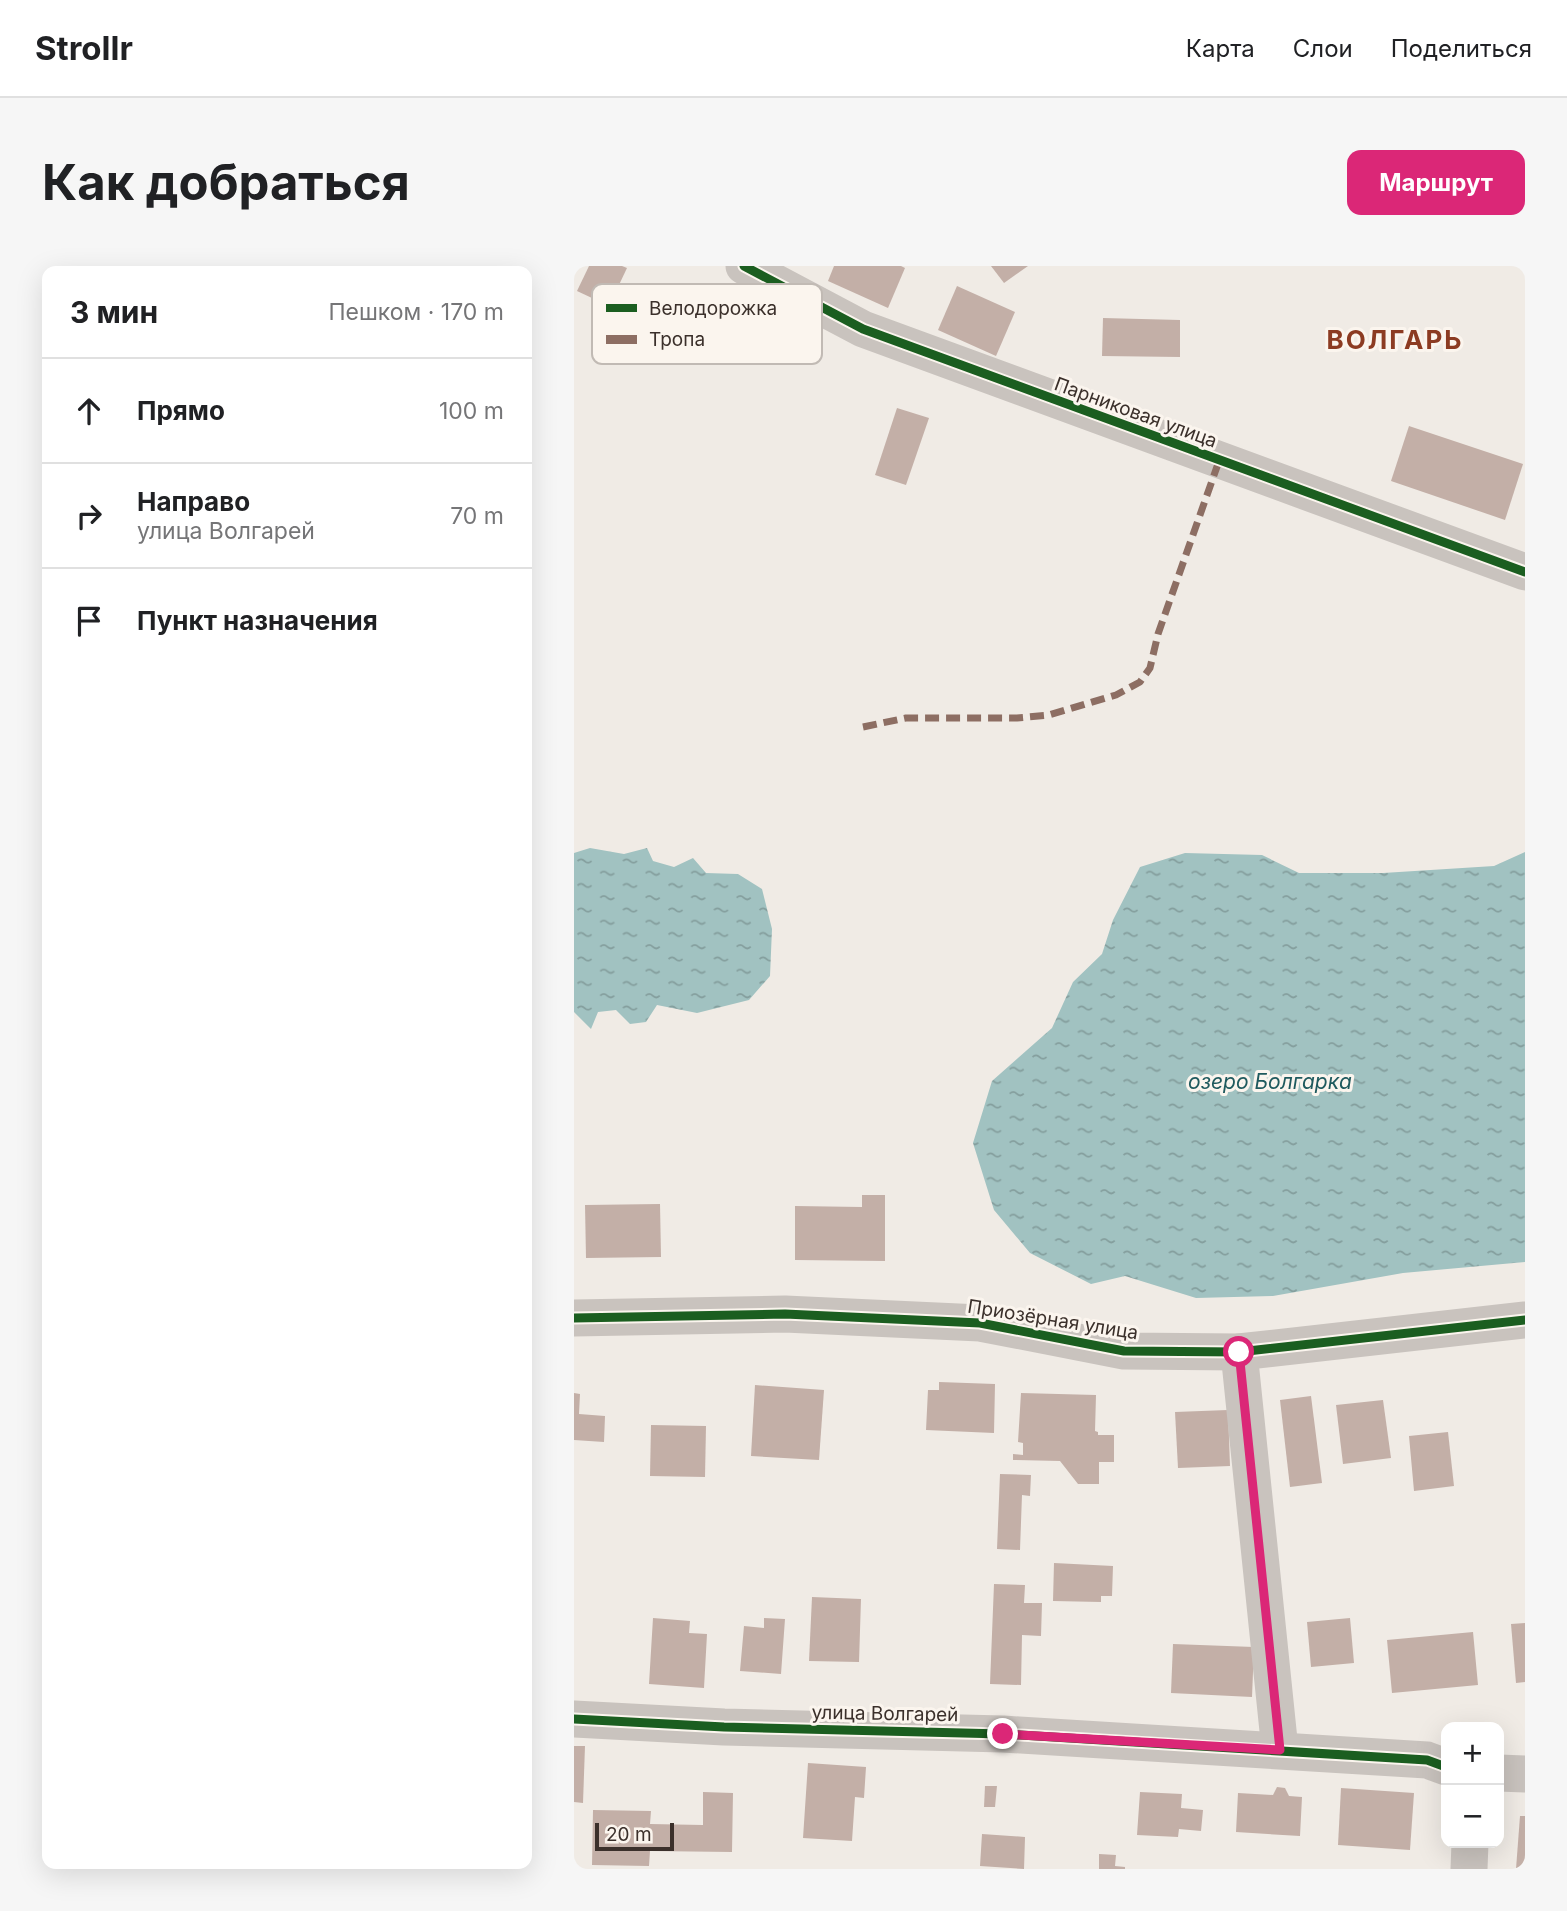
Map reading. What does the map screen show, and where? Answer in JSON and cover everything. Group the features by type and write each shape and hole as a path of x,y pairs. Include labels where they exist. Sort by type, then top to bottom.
{"street":[{"name":"Парниковая улица","path":"744,266 778,284"},
{"name":"Парниковая улица","path":"822,307 863,329 1525,572"},
{"name":"Приозёрная улица","path":"574,1318 785,1314 980,1323 1124,1350 1239,1352 1525,1320"},
{"path":"1239,1352 1280,1750"},
{"name":"улица Волгарей","path":"574,1719 724,1727 1003,1734 1427,1760 1441,1765"},
{"path":"1504,1773 1525,1774"},
{"path":"1469,1869 1470,1848"}],"water":[{"path":"590,848 624,854 647,848 653,861 674,867 693,858 706,873 738,874 762,889 772,929 770,976 749,1000 697,1013 657,1005 646,1022 630,1024 616,1010 598,1012 591,1029 574,1012 574,853"},
{"name":"озеро Болгарка","path":"1525,852 1525,1262 1403,1273 1273,1296 1196,1298 1125,1276 1091,1284 1030,1253 994,1210 973,1143 992,1081 1052,1028 1073,982 1102,954 1113,920 1140,867 1185,853 1262,855 1299,873 1383,873 1494,866"}],"building":[{"path":"589,266 627,268 619,284 592,284 592,298 577,291"},
{"path":"834,266 905,268 888,308 828,281"},
{"path":"991,266 1028,266 1004,283"},
{"path":"957,286 1015,312 996,356 938,330"},
{"path":"1103,318 1180,320 1180,357 1102,356"},
{"path":"897,408 929,418 906,485 875,475"},
{"path":"1409,426 1523,464 1505,520 1391,481"},
{"path":"862,1195 885,1195 885,1261 795,1260 795,1206 862,1207"},
{"path":"660,1204 661,1257 586,1258 585,1205"},
{"path":"939,1382 995,1384 994,1433 926,1430 928,1390 939,1390"},
{"path":"755,1385 824,1390 819,1460 751,1456"},
{"path":"574,1393 580,1394 579,1414 605,1416 604,1442 574,1440"},
{"path":"1021,1393 1096,1395 1095,1431 1098,1435 1114,1435 1114,1462 1099,1462 1099,1484 1078,1484 1060,1461 1013,1460 1013,1454 1023,1455 1023,1443 1018,1442"},
{"path":"1311,1396 1322,1483 1290,1487 1280,1400"},
{"path":"1383,1400 1391,1458 1343,1464 1336,1405"},
{"path":"1228,1410 1230,1466 1178,1468 1175,1412"},
{"path":"651,1425 706,1426 705,1477 650,1476"},
{"path":"1448,1432 1454,1486 1414,1491 1409,1436"},
{"path":"1000,1474 1031,1475 1030,1496 1022,1495 1020,1550 997,1549"},
{"path":"1054,1563 1113,1566 1112,1596 1101,1596 1101,1602 1053,1601"},
{"path":"994,1584 1025,1585 1024,1603 1042,1603 1041,1636 1022,1635 1021,1685 990,1684"},
{"path":"812,1597 861,1599 859,1662 809,1661"},
{"path":"653,1618 690,1621 689,1633 707,1634 704,1688 649,1684"},
{"path":"764,1618 785,1619 781,1674 740,1671 744,1626 764,1628"},
{"path":"1350,1618 1354,1663 1311,1667 1307,1622"},
{"path":"1525,1623 1525,1682 1516,1683 1511,1624"},
{"path":"1473,1632 1478,1685 1392,1693 1387,1640"},
{"path":"1173,1644 1254,1647 1252,1697 1171,1693"},
{"path":"574,1746 585,1746 583,1803 574,1802"},
{"path":"808,1763 866,1767 864,1798 855,1797 852,1841 803,1838"},
{"path":"985,1786 997,1786 995,1807 984,1807"},
{"path":"1277,1787 1285,1788 1289,1796 1302,1797 1300,1836 1236,1832 1238,1793 1273,1795"},
{"path":"1341,1788 1414,1793 1410,1850 1338,1845"},
{"path":"703,1792 733,1793 732,1852 650,1851 649,1866 592,1865 593,1810 651,1811 650,1824 703,1825"},
{"path":"1140,1792 1182,1794 1181,1808 1203,1810 1201,1831 1179,1829 1178,1837 1137,1835"},
{"path":"1520,1816 1525,1816 1525,1869 1516,1869"},
{"path":"982,1834 1025,1837 1024,1869 980,1866"},
{"path":"1099,1854 1116,1855 1115,1866 1125,1869 1099,1869"}],"marked path":[{"path":"863,727 906,718 1017,718 1049,715 1116,695 1140,682 1150,668 1158,634 1219,461"}],"cycle path":[{"path":"744,266 778,284"},
{"path":"822,307 863,329 1525,572"},
{"path":"574,1318 785,1314 980,1323 1124,1351 1239,1352 1525,1320"},
{"path":"574,1719 724,1727 1003,1734 1427,1760 1441,1765"}],"district":[{"name":"ВОЛГАРЬ","path":"1395,340"}],"route":[{"path":"1003,1734 1280,1750 1239,1352"}]}
